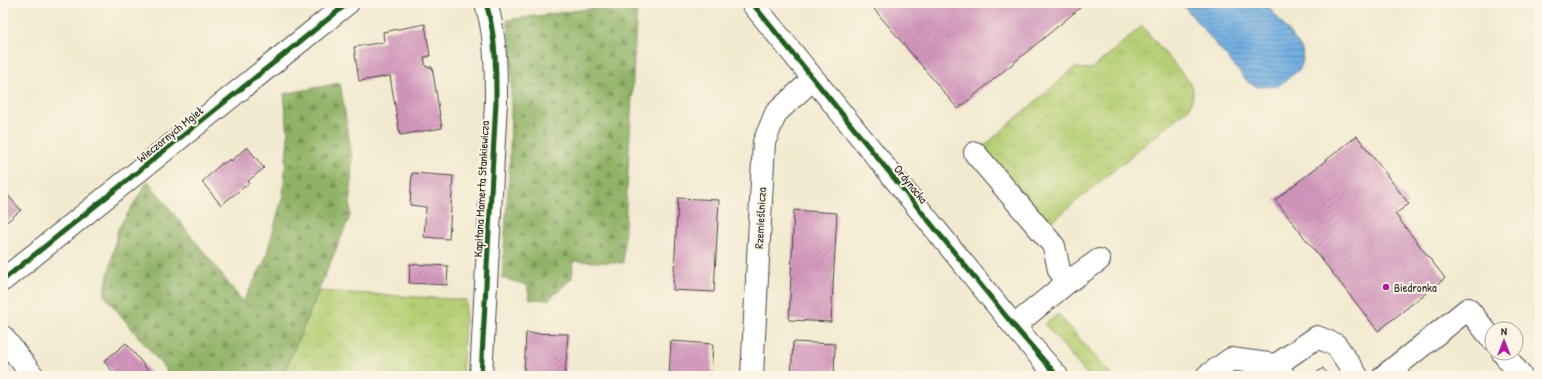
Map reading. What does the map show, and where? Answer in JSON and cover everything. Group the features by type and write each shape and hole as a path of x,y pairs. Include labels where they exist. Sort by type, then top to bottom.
{"street":[{"name":"Wieczornych Mgieł","path":"3,280 242,90 348,3"},
{"name":"Kapitana Mamerta Stankiewicza","path":"481,376 496,102 496,60 492,22 486,3"},
{"name":"Ordynacka","path":"752,3 1014,326 1057,376"},
{"name":"Rzemieślnicza","path":"752,376 764,142 776,113 813,79"},
{"path":"975,153 1054,246 1060,270 1068,282"},
{"path":"1014,326 1068,282 1099,260"},
{"path":"1384,376 1468,309 1484,329"},
{"path":"3,337 33,376"},
{"path":"1207,376 1231,359 1280,370 1317,337 1336,345 1357,376"},
{"path":"1509,361 1521,376"}],"green space":[{"path":"637,3 623,263 573,261 572,278 548,300 530,299 527,285 502,278 510,159 512,53 507,20"},
{"path":"1142,26 1192,85 1193,97 1189,108 1049,224 983,147 1074,68 1092,69"},
{"path":"340,83 352,156 350,216 283,375 284,376 171,376 104,295 118,229 148,181 243,302 265,260 283,195 288,135 284,94"},
{"path":"319,291 466,300 462,376 283,375"},
{"path":"1058,314 1112,376 1088,376 1045,324"}],"water":[{"path":"1181,3 1266,3 1302,50 1303,60 1300,69 1278,86 1258,87 1249,83"}],"building":[{"path":"869,3 1086,3 958,109"},
{"path":"425,24 430,56 424,57 426,67 432,67 442,128 400,135 390,76 359,81 354,47 384,42 383,32"},
{"path":"1357,136 1409,204 1395,214 1445,278 1378,331 1275,200"},
{"path":"247,147 264,168 248,181 249,183 221,205 202,182 222,163 223,164 230,159 231,161"},
{"path":"412,173 453,176 449,239 424,237 426,207 410,205"},
{"path":"3,190 21,210 3,225"},
{"path":"678,198 719,200 714,292 673,290"},
{"path":"794,210 837,213 831,322 789,320"},
{"path":"410,264 448,266 447,285 409,283"},
{"path":"526,333 568,334 565,376 524,376"},
{"path":"671,341 713,344 711,376 669,376"},
{"path":"793,342 835,344 834,376 791,376"},
{"path":"126,343 153,376 116,376 104,361"},
{"path":"1323,368 1329,376 1312,376"}],"cycle path":[{"path":"3,280 348,3"},
{"path":"481,376 496,102 494,40 486,3"},
{"path":"752,3 1014,326 1057,376"}],"place":[{"name":"Biedronka","path":"1386,287"}]}
